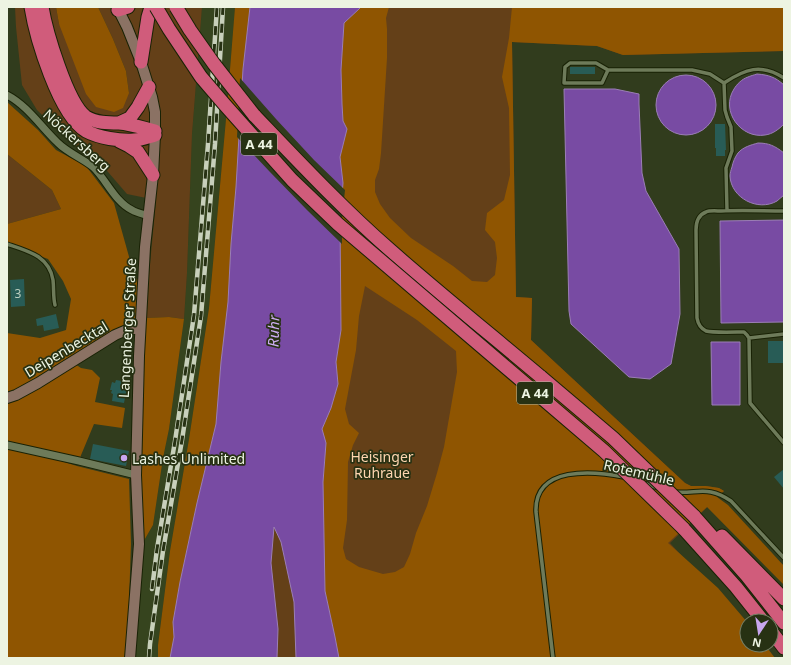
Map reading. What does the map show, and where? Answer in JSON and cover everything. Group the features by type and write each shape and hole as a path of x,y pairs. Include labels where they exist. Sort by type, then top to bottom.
{"highway":[{"path":"31,7 44,57 59,94 73,119 86,131 113,139 138,152 153,175"},
{"path":"42,7 46,26 66,85 77,106 86,117 110,124 119,123 136,126 155,133"},
{"path":"141,62 148,16 151,7"},
{"name":"A 44","path":"156,7 201,77 224,105 292,180 338,224 604,451 683,528 736,587 757,613"},
{"name":"A 44","path":"176,7 214,64 254,115 298,161 390,250 613,438 694,516 747,576 784,623"},
{"path":"119,123 130,118 149,87"},
{"path":"113,139 134,140 155,133"},
{"path":"694,516 718,532 784,599"}],"main road":[{"name":"Langenberger Straße","path":"121,8 141,62 155,112 153,175 145,247 140,329 136,475 139,544 130,658"},
{"name":"Deipenbecktal","path":"7,398 16,395 38,383 115,335 129,330 140,329"}],"street":[{"name":"Nöckersberg","path":"7,95 15,99 64,149 93,167 112,191 128,207 149,216"},
{"path":"7,445 136,475"}],"lane":[{"path":"608,70 602,84 564,84 565,67 570,63 596,63 608,70 692,70 710,74 724,83"},
{"path":"724,83 742,72 756,69 774,72 784,78"},
{"path":"724,83 725,110 731,128 732,151 726,168 727,210"},
{"path":"784,211 727,210 706,212 697,221 696,230 697,321 701,328 707,331 744,332 748,335 750,403 784,443"},
{"path":"7,244 27,250 48,265 53,278 55,305"},
{"path":"749,338 784,334"},
{"path":"7,448 17,447"},
{"name":"Rotemühle","path":"553,658 536,507 537,498 541,490 553,479 566,475 582,473 606,474 634,479 650,486 671,492 707,491 719,494 731,501 784,558"}],"shaded area":[{"path":"56,7 98,7 126,71 129,93 123,108 114,112 96,107 86,94 59,24"},
{"path":"202,7 235,7 209,308 170,551 158,645 158,658 133,658 142,544 153,525 169,429 184,319 192,134"},
{"path":"235,7 250,7 243,69 228,302 216,424 180,582 173,622 174,637 170,658 158,658 158,645 170,551 209,308"},
{"path":"360,7 389,7 386,18 387,58 381,153 379,169 375,180 375,192 380,204 390,218 411,238 453,266 472,281 487,282 495,275 497,258 495,242 485,230 487,213 504,200 510,175 509,108 502,77 509,38 512,7 784,7 784,51 623,55 597,46 512,42 516,297 532,298 531,340 685,483 691,486 719,488 724,491 717,497 728,505 784,566 784,585 707,507 668,543 718,588 739,613 739,653 771,653 775,658 339,658 325,591 323,482 325,462 322,429 331,408 338,384 336,362 341,330 340,219 343,183 340,157 347,129 343,121 341,70 344,23","holes":["365,286 417,320 456,351 457,372 444,447 427,506 416,533 410,554 404,567 395,572 383,574 359,567 346,559 343,548 347,520 348,462 353,445 359,433 349,424 345,409 356,350 359,316"]},
{"path":"7,102 38,130 56,150 86,166 114,203 135,278 144,282 140,329 130,329 7,398 7,333 40,338 66,330 71,299 63,281 48,259 7,244 7,224 61,209 52,190 7,154"},
{"path":"169,317 184,319 169,429 153,525 142,544 140,472 145,318"},
{"path":"72,362 81,368 92,370 100,378 95,402 125,408 122,428 94,424 79,460 7,443 7,399"},
{"path":"7,444 77,466 129,479 131,544 127,658 7,658"}],"green space":[{"path":"15,7 56,7 59,24 129,93 126,71 98,7 202,7 192,134 184,319 169,317 145,318 156,200 127,194 102,165 71,143 37,110 22,85"},
{"name":"Heisinger Ruhraue","path":"237,7 784,7 784,51 623,55 597,46 512,42 516,297 532,298 531,340 685,483 691,486 719,488 724,491 670,543 712,589 739,632 739,653 760,653 768,658 159,658 210,314"},
{"path":"7,154 52,190 61,209 7,224"}],"water":[{"name":"Ruhr","path":"250,7 360,7 344,23 341,70 343,121 347,129 340,157 343,183 340,219 341,330 336,362 338,384 331,408 322,429 326,443 323,482 325,591 339,658 296,658 294,602 281,542 274,527 271,563 278,629 277,658 170,658 174,637 173,622 180,582 216,424 228,302 243,69"},
{"path":"757,74 772,77 784,85 784,124 771,134 756,135 748,133 735,122 731,114 730,97 734,89 744,79"},
{"path":"680,75 692,75 708,83 714,93 716,105 714,117 708,127 692,135 680,135 664,127 656,111 656,99 664,83"},
{"path":"564,89 615,89 639,94 642,173 646,191 679,249 680,314 671,364 650,379 629,377 571,324 569,311"},
{"path":"758,143 772,145 784,153 784,195 777,201 770,204 754,204 747,201 735,191 730,176 738,153 750,145"},
{"path":"784,220 784,322 721,323 720,221"},
{"path":"711,342 740,342 740,405 712,405"}],"pier":[{"path":"240,78 314,160 345,190 342,219 342,244 237,137"}],"building":[{"path":"570,67 595,67 595,74 570,74"},
{"path":"715,124 725,124 725,156 716,156"},
{"path":"24,279 25,306 11,307 10,280"},
{"path":"56,314 59,328 44,331 43,325 37,326 36,319"},
{"path":"768,341 784,341 784,363 768,363"},
{"path":"116,380 128,382 124,403 112,401 113,394 111,393 112,390 110,390 112,382 115,383"},
{"path":"93,444 129,451 126,466 90,459"},
{"path":"784,469 784,489 774,477"}],"railway":[{"path":"152,589 194,315 208,144 217,7"},
{"path":"149,658 163,551 201,316 215,144 223,7"}],"place":[{"name":"Lashes Unlimited","path":"124,458"}]}
